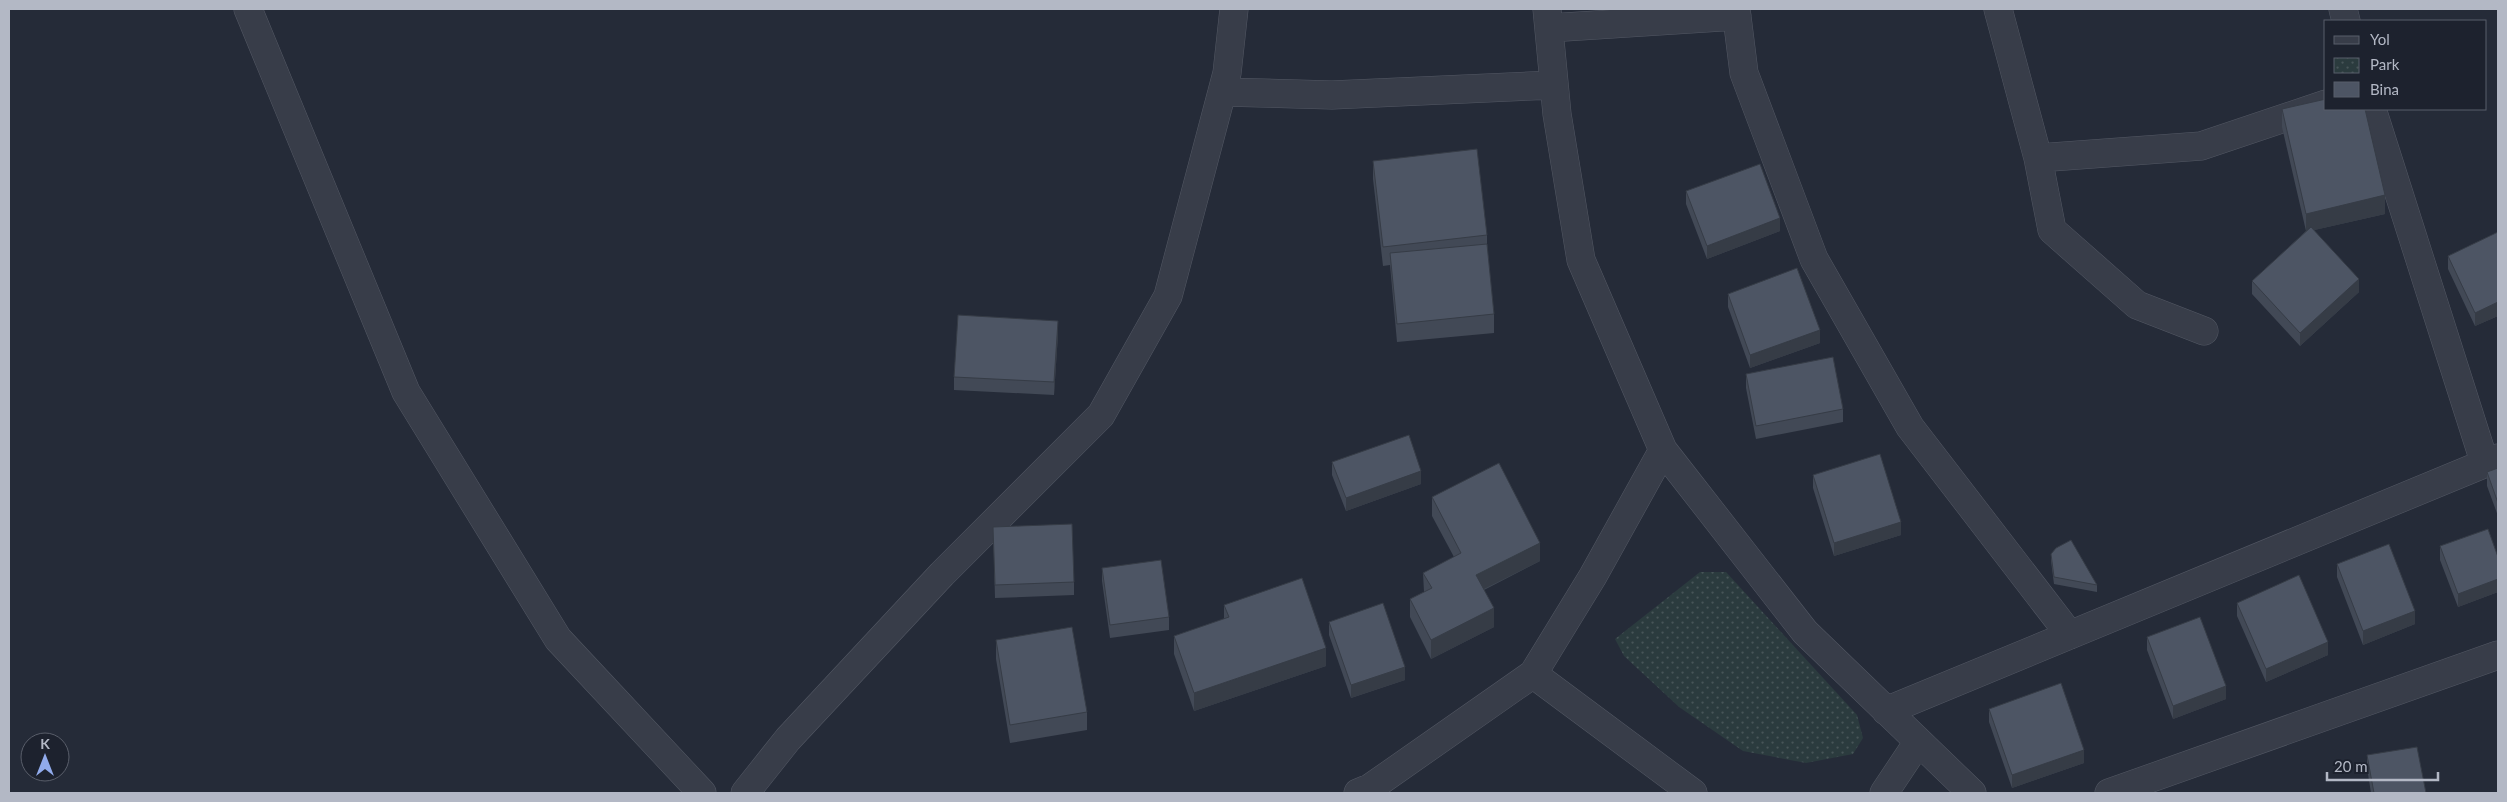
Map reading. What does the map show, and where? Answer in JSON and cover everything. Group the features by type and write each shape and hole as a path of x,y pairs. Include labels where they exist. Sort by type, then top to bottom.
{"street":[{"path":"248,9 406,392 558,639 702,793"},
{"path":"746,793 788,740 942,574 1101,415 1168,296 1227,73 1234,9"},
{"path":"1998,9 2038,158 2052,230 2137,305 2204,332"},
{"path":"1972,793 1805,632 1663,450 1581,260 1554,85 1548,18 1736,13 1744,73 1814,259 1910,427 2070,635"},
{"path":"1222,92 1332,95 1554,85"},
{"path":"2038,158 2201,146 2324,105"},
{"path":"1886,710 2492,461 2372,110"},
{"path":"1358,793 1370,788 1534,674 1594,576 1663,450"},
{"path":"2109,793 2498,655"},
{"path":"1534,674 1693,793"},
{"path":"1884,793 1918,742"}],"green space":[{"path":"1700,572 1726,572 1857,715 1863,738 1853,754 1806,763 1743,751 1679,707 1624,656 1615,639"}],"building":[{"path":"2324,99 2324,110 2365,110 2385,195 2306,214 2282,109"},
{"path":"1477,149 1487,235 1383,247 1373,161"},
{"path":"1760,164 1780,218 1707,246 1686,191"},
{"path":"2311,227 2359,279 2300,333 2252,281"},
{"path":"2498,232 2498,302 2475,313 2448,256"},
{"path":"1487,244 1494,314 1397,324 1390,253"},
{"path":"1797,268 1820,330 1750,355 1728,294"},
{"path":"958,315 1058,321 1054,382 954,377"},
{"path":"1833,357 1843,409 1756,426 1746,374"},
{"path":"1409,435 1421,471 1346,498 1332,462"},
{"path":"1880,454 1901,522 1834,543 1813,475"},
{"path":"1499,463 1540,543 1476,575 1494,608 1431,640 1410,599 1432,588 1423,573 1461,553 1432,497"},
{"path":"2498,468 2498,503 2487,472"},
{"path":"1072,524 1074,582 995,585 993,527"},
{"path":"2488,529 2498,557 2498,579 2458,594 2440,546"},
{"path":"2071,540 2097,585 2054,577 2051,554 2056,548"},
{"path":"2389,544 2415,611 2363,631 2337,564"},
{"path":"1161,560 1169,617 1110,625 1102,568"},
{"path":"2299,575 2328,642 2266,669 2237,603"},
{"path":"1302,578 1326,648 1194,693 1174,636 1229,617 1224,605"},
{"path":"1383,603 1405,667 1351,685 1329,622"},
{"path":"2200,617 2226,686 2173,706 2147,637"},
{"path":"1072,627 1087,712 1010,725 996,640"},
{"path":"2061,683 2084,750 2012,775 1989,709"},
{"path":"2417,747 2426,793 2374,793 2367,755"}]}
